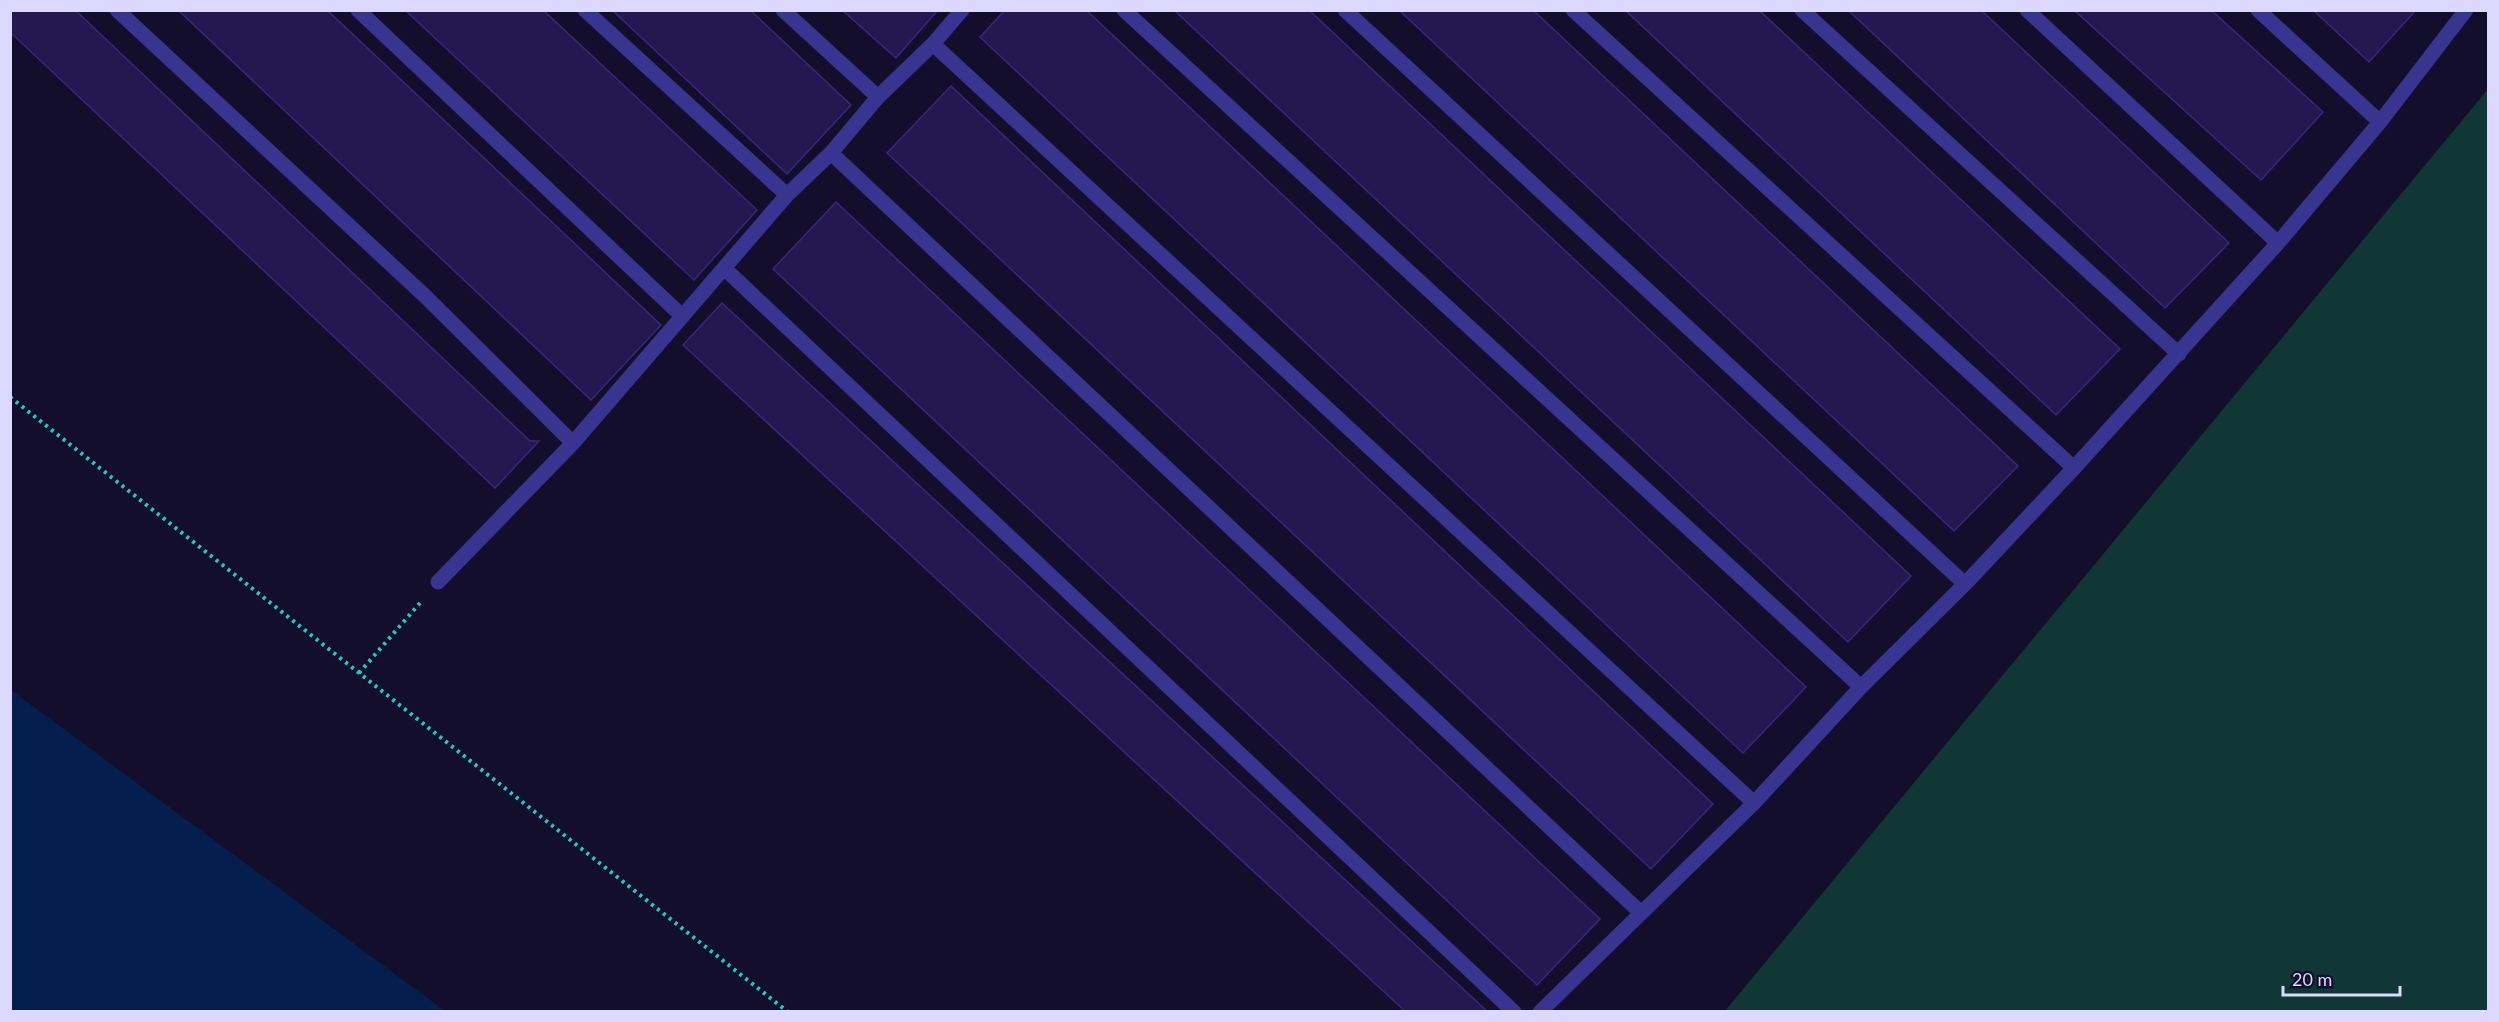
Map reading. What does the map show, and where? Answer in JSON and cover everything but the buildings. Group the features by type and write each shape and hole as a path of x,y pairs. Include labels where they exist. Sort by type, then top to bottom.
{"lane":[{"path":"117,10 425,296 573,443"},
{"path":"358,10 682,316"},
{"path":"585,10 787,195"},
{"path":"783,10 879,98"},
{"path":"438,582 573,443 787,195 831,153 962,10"},
{"path":"1124,10 1862,687"},
{"path":"1346,10 1965,584"},
{"path":"1572,10 2074,468"},
{"path":"1802,10 2179,354"},
{"path":"2026,10 2278,243"},
{"path":"2258,10 2380,122"},
{"path":"1540,1011 1754,803 1862,687 1965,584 2074,468 2278,243 2380,122 2466,10"},
{"path":"933,44 1754,803"},
{"path":"831,153 1640,912"},
{"path":"724,268 1514,1011"}],"path":[{"path":"10,397 788,1011"},
{"path":"359,672 438,582"}],"green space":[{"path":"2488,89 2488,1011 1725,1011"}],"water":[{"path":"11,690 445,1011 11,1011"}]}
